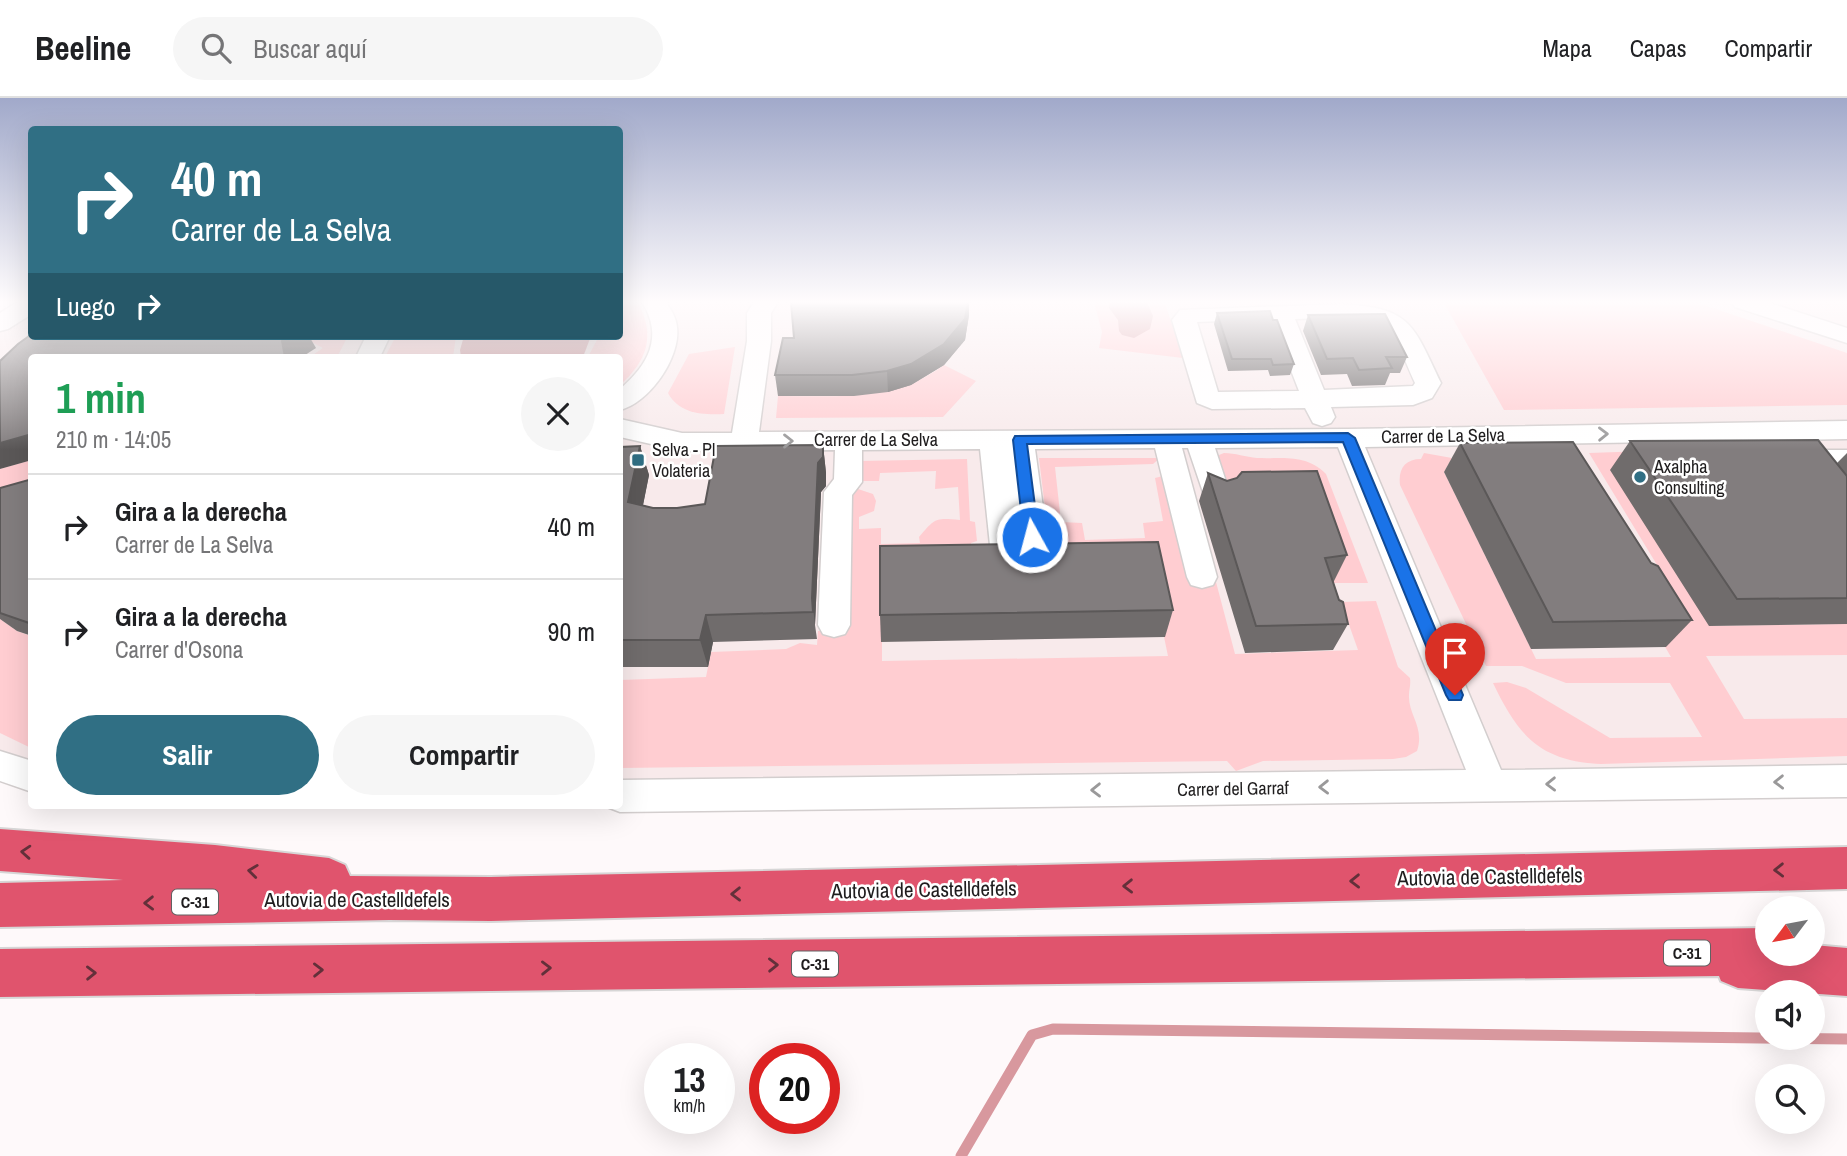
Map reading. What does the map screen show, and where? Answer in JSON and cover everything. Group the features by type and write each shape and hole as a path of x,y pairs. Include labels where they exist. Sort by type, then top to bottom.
{"highway":[{"path":"0,850 215,866 491,899"},
{"name":"Autovia de Castelldefels","path":"0,905 389,898 491,899 1847,868"},
{"path":"1825,951 1847,951"},
{"name":"C-31","path":"8,974 1755,952"},
{"path":"1607,954 1847,972"}],"street":[{"path":"623,399 648,377 662,351"},
{"path":"744,441 757,351"},
{"path":"1193,351 1206,397 1212,401 1413,397 1423,393 1428,383 1412,351"},
{"path":"1296,351 1315,399 1339,438 1490,785"},
{"name":"Carrer de La Selva","path":"623,429 682,442 1339,438 1556,446 1847,430"},
{"path":"1166,439 1202,577"},
{"path":"1199,439 1217,497"},
{"path":"834,625 838,492 848,482 849,440"},
{"path":"1007,440 1032,537"},
{"path":"1005,545 1007,440"},
{"path":"1847,458 1801,459 1847,516"},
{"path":"0,766 28,776"},
{"name":"Carrer del Garraf","path":"623,796 1847,781"}],"shaded area":[{"path":"0,351 1847,351 1847,781 623,796 623,354 28,354 28,776 0,766"},
{"path":"318,351 340,351 339,354 314,354"},
{"path":"388,351 454,351 453,354 387,354"},
{"path":"460,351 585,351 584,354 461,354"},
{"path":"591,351 644,351 637,367 623,382 623,354 590,354"},
{"path":"734,351 724,414 692,412 678,405 668,393 689,354"},
{"path":"1127,351 1181,351 1183,358"},
{"path":"1471,351 1847,353 1847,405 1504,410"},
{"path":"944,365 976,381 943,417 776,418 778,396 843,396 885,391 925,377"},
{"path":"1675,450 1709,626 1847,624 1847,655 1706,656 1744,719 1847,718 1847,756 1601,764 1580,762 1546,751 1522,731 1493,683 1507,682 1526,688 1610,738 1702,737 1670,683 1566,683 1522,666 1486,666 1400,485 1400,474 1404,466 1421,459 1424,453 1452,458 1444,472 1536,659 1671,657 1643,609 1682,606 1589,453"},
{"path":"1224,453 1302,460 1326,474 1368,583 1333,583 1232,500 1216,473 1214,457"},
{"path":"1039,458 1160,458 1153,464 1055,467 1061,522 1082,523 1085,540 1145,538 1143,523 1163,521 1155,478 1163,476 1189,583 1216,582 1235,654 1358,650 1341,602 1376,601 1398,667 1410,678 1409,702 1419,735 1417,751 1406,757 1393,759 1263,761 1236,771 1227,761 623,768 623,680 706,677 711,652 786,649 800,643 817,645 818,631 849,630 850,517 843,507 855,488 873,494 876,501 874,511 859,517 859,529 881,528 881,544 920,543 919,537 933,522 941,519 960,520 958,487 935,489 936,471 880,473 879,481 859,481 859,461 967,459 970,521 975,522 977,541 971,543 972,560 882,561 882,661 1168,656 1150,570 1018,548 1018,543 1049,541"},
{"path":"28,461 28,507 0,515 0,469"},
{"path":"0,619 28,635 28,747 0,733"}],"building":[{"path":"10,351 284,351 284,354 28,354 28,435 0,443 0,361"},
{"path":"780,351 932,351 911,364 887,371 852,375 775,375"},
{"path":"1230,351 1289,351 1294,364 1273,365 1271,359 1232,359"},
{"path":"1324,351 1404,351 1407,357 1386,357 1392,368 1359,370 1353,358 1327,359"},
{"path":"1818,440 1847,476 1847,598 1737,599 1630,441"},
{"path":"1573,442 1651,563 1658,566 1692,620 1553,622 1460,443"},
{"path":"823,445 823,457 818,463 813,612 706,615 700,640 623,640 623,447 640,446 628,502 653,508 677,508 705,504 716,446"},
{"path":"1317,471 1347,555 1325,558 1339,600 1343,602 1348,624 1256,626 1208,473 1227,481 1237,478 1242,472"},
{"path":"28,480 28,623 0,613 0,488"},
{"path":"1158,542 1173,610 880,615 880,546"}],"waterway":[{"path":"961,1156 1032,1035 1053,1029 1847,1039"}],"place":[{"name":"Selva - Pl Volateria","path":"638,460"},
{"name":"Axalpha Consulting","path":"1640,477"}],"route":[{"path":"1032,537 1020,440 1348,438 1455,695"}]}
